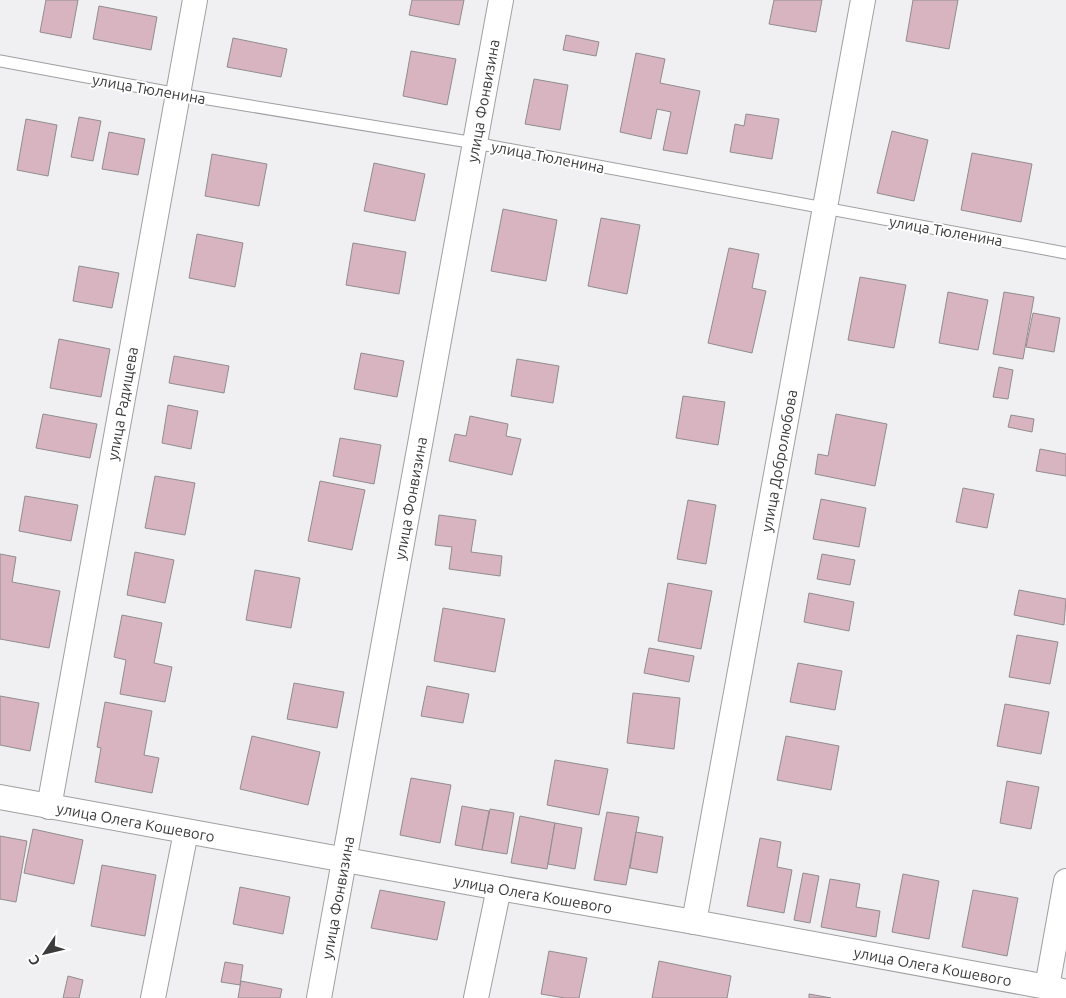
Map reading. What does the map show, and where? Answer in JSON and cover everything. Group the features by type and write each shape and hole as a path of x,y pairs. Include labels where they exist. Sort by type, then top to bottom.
{"street":[{"name":"улица Радищева","path":"49,807 195,0"},
{"name":"улица Фонвизина","path":"319,998 501,0"},
{"name":"улица Добролюбова","path":"694,922 862,0"},
{"name":"улица Олега Кошевого","path":"0,797 694,922 1056,990"},
{"path":"154,998 186,832"},
{"path":"1056,990 1066,881"},
{"path":"476,998 499,888"}],"lane":[{"name":"улица Тюленина","path":"0,61 178,94 475,143 1066,253"}],"building":[{"path":"46,0 78,0 71,38 40,32"},
{"path":"412,0 464,0 459,25 409,15"},
{"path":"774,0 822,0 816,32 769,24"},
{"path":"913,0 958,0 949,49 906,41"},
{"path":"99,6 157,17 151,50 93,39"},
{"path":"566,35 599,42 596,56 563,50"},
{"path":"233,38 287,49 281,77 227,67"},
{"path":"411,51 456,59 447,105 403,96"},
{"path":"636,53 665,59 660,83 700,91 687,154 663,150 671,112 657,109 651,139 620,132"},
{"path":"534,79 568,85 560,130 525,124"},
{"path":"746,114 779,119 772,159 730,152 735,124 744,126"},
{"path":"79,117 101,121 93,161 71,157"},
{"path":"26,119 57,125 48,176 17,170"},
{"path":"892,131 928,140 914,201 877,193"},
{"path":"109,132 145,139 138,175 102,169"},
{"path":"972,153 1032,164 1021,222 961,210"},
{"path":"212,154 267,164 259,206 205,196"},
{"path":"374,163 425,174 415,221 364,211"},
{"path":"503,209 557,220 546,281 491,271"},
{"path":"601,218 640,225 627,294 588,286"},
{"path":"197,234 243,243 235,287 189,278"},
{"path":"353,243 406,252 399,294 346,285"},
{"path":"729,248 759,254 752,288 766,291 752,353 708,343"},
{"path":"79,266 119,273 112,308 73,301"},
{"path":"860,277 906,285 894,348 848,340"},
{"path":"948,292 988,300 978,350 939,343"},
{"path":"1004,292 1034,297 1023,359 993,354"},
{"path":"1033,313 1060,318 1054,352 1026,347"},
{"path":"59,339 110,349 101,397 50,388"},
{"path":"361,353 404,361 397,397 354,389"},
{"path":"174,356 229,366 224,393 169,383"},
{"path":"517,359 559,366 553,403 511,396"},
{"path":"999,367 1013,370 1008,399 993,397"},
{"path":"683,396 725,402 718,445 676,438"},
{"path":"168,405 198,411 191,449 162,443"},
{"path":"43,414 97,424 90,458 36,448"},
{"path":"836,414 887,424 875,486 815,474 818,454 828,456"},
{"path":"1011,415 1034,419 1032,432 1008,427"},
{"path":"470,416 508,424 506,436 521,439 512,475 449,461 455,434 466,436"},
{"path":"340,438 381,445 374,484 333,476"},
{"path":"1040,449 1066,454 1066,476 1036,471"},
{"path":"155,476 195,483 185,535 145,528"},
{"path":"320,481 365,490 352,550 308,541"},
{"path":"963,488 994,494 987,528 956,522"},
{"path":"25,496 78,505 71,541 19,531"},
{"path":"821,499 866,508 859,547 813,539"},
{"path":"688,500 716,505 706,564 677,559"},
{"path":"439,515 476,520 471,552 502,556 500,576 449,569 452,547 435,545"},
{"path":"135,552 174,560 165,603 127,595"},
{"path":"0,554 16,557 12,582 60,591 49,648 0,639"},
{"path":"822,554 855,560 850,585 817,579"},
{"path":"255,570 300,578 291,628 246,620"},
{"path":"668,583 712,591 701,649 658,641"},
{"path":"1019,590 1066,599 1064,625 1014,615"},
{"path":"809,593 854,602 849,631 804,622"},
{"path":"443,608 505,619 495,672 434,661"},
{"path":"122,615 162,623 154,663 172,667 165,702 120,694 126,660 114,657"},
{"path":"1017,635 1058,642 1050,684 1009,677"},
{"path":"649,648 694,656 689,682 644,673"},
{"path":"798,663 842,671 835,710 790,702"},
{"path":"294,683 344,692 337,728 287,719"},
{"path":"427,686 469,694 463,723 421,716"},
{"path":"633,693 680,698 674,749 627,743"},
{"path":"0,696 39,703 30,751 0,745"},
{"path":"105,702 152,711 144,755 159,758 152,793 95,782 101,748 97,747"},
{"path":"1005,704 1049,712 1041,754 997,746"},
{"path":"252,736 320,752 308,805 240,789"},
{"path":"786,736 839,746 831,790 777,780"},
{"path":"555,760 608,769 599,815 547,805"},
{"path":"411,778 451,785 440,843 400,835"},
{"path":"1007,781 1039,787 1031,829 1000,823"},
{"path":"462,806 489,811 482,850 455,845"},
{"path":"490,809 514,813 507,854 482,850"},
{"path":"607,812 639,817 626,885 594,880"},
{"path":"520,816 555,823 547,869 511,863"},
{"path":"555,823 582,828 575,869 548,864"},
{"path":"33,829 83,840 74,884 24,873"},
{"path":"636,832 663,837 657,873 630,868"},
{"path":"0,836 27,841 16,902 0,899"},
{"path":"760,838 781,842 777,867 792,870 784,913 747,906"},
{"path":"102,865 156,875 145,936 91,926"},
{"path":"803,873 819,876 810,923 794,920"},
{"path":"903,874 939,881 929,939 892,932"},
{"path":"830,879 860,884 856,907 880,911 876,937 821,927"},
{"path":"240,887 290,897 283,934 233,924"},
{"path":"380,890 445,902 437,940 371,928"},
{"path":"973,890 1018,898 1007,956 962,947"},
{"path":"549,951 587,958 579,998 541,994"},
{"path":"659,961 731,976 727,998 652,998"},
{"path":"225,962 243,965 240,985 221,982"},
{"path":"68,976 83,980 79,998 63,998"},
{"path":"241,981 282,989 280,998 238,998"},
{"path":"809,994 831,998 809,998"}]}
